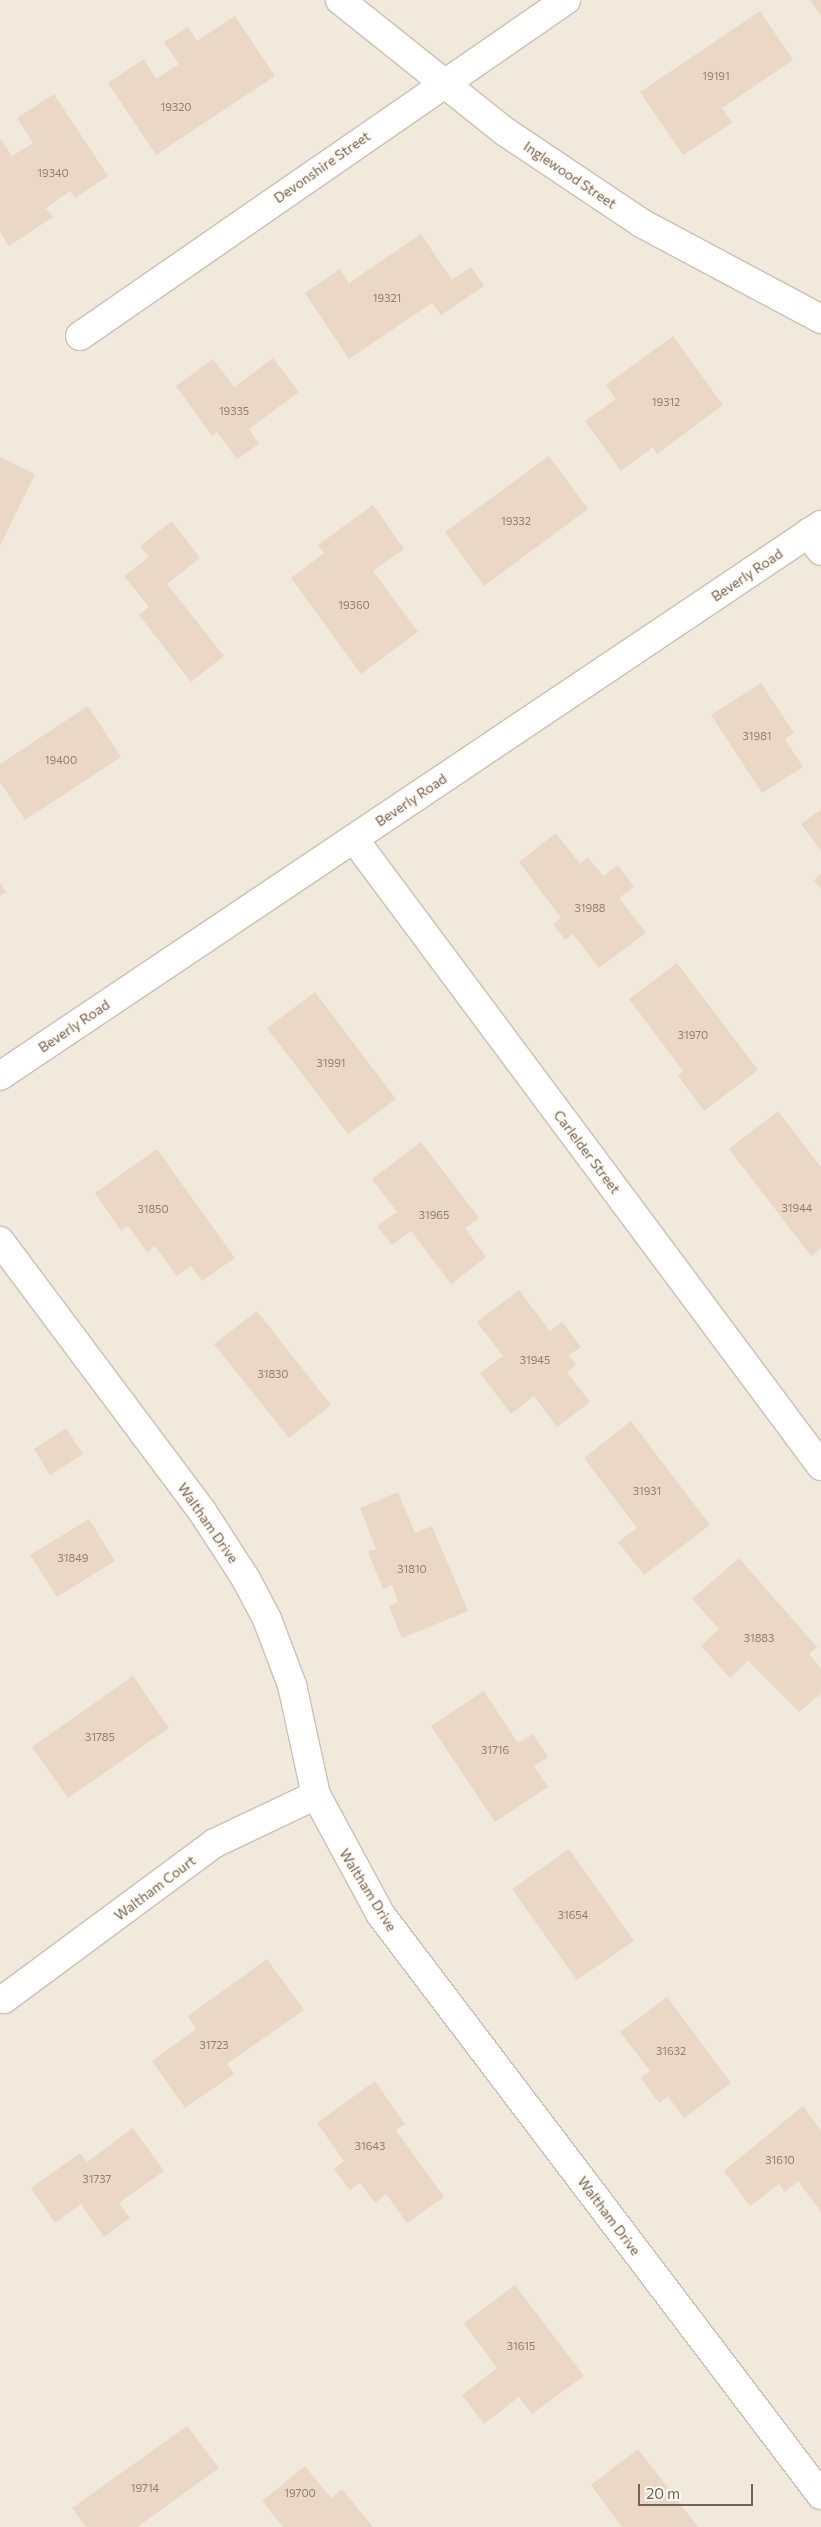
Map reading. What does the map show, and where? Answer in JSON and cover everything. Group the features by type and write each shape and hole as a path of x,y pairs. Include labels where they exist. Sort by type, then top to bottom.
{"street":[{"name":"Inglewood Street","path":"340,0 441,84 643,224 821,319"},
{"name":"Devonshire Street","path":"80,336 441,84 566,0"},
{"name":"Beverly Road","path":"0,1076 354,839 817,536"},
{"name":"Carlelder Street","path":"354,839 821,1466"},
{"name":"Waltham Drive","path":"0,1241 202,1511 246,1579 267,1619 292,1685 316,1795 381,1915 821,2495"},
{"name":"Waltham Court","path":"4,1999 215,1843 316,1795"}],"shaded area":[{"path":"0,0 821,0 821,2527 0,2527"}],"building":[{"path":"810,0 821,0 821,16"},
{"path":"760,11 793,60 722,108 732,123 683,155 640,92"},
{"path":"235,16 275,76 156,155 108,83 144,59 156,79 179,64 164,42 188,27 197,41"},
{"path":"54,94 108,176 75,198 70,191 46,208 53,217 9,246 0,232 0,138 12,156 33,143 17,118"},
{"path":"421,234 452,280 471,267 484,286 441,315 432,303 349,359 305,293 340,269 349,283"},
{"path":"673,336 723,405 657,454 653,447 621,471 585,421 616,399 606,385"},
{"path":"273,358 299,392 249,429 259,444 237,459 217,432 212,436 176,386 213,359 234,387"},
{"path":"549,456 588,509 484,586 445,532"},
{"path":"0,457 35,474 0,546"},
{"path":"373,505 404,549 373,571 418,632 361,674 291,578 324,553 318,545"},
{"path":"172,521 200,558 167,584 224,656 191,682 139,615 149,607 124,576 149,557 140,546"},
{"path":"761,683 794,733 785,739 803,767 762,793 711,715"},
{"path":"88,706 121,757 25,820 0,782 0,764"},
{"path":"821,809 821,851 801,824"},
{"path":"556,833 580,864 588,857 603,876 618,865 634,887 619,898 646,933 599,968 573,934 565,940 553,924 561,918 519,862"},
{"path":"821,874 821,889 814,880"},
{"path":"0,883 6,892 0,896"},
{"path":"677,963 758,1070 704,1111 678,1076 683,1071 629,999"},
{"path":"315,992 396,1099 348,1134 267,1028"},
{"path":"778,1111 821,1167 821,1248 811,1256 729,1149"},
{"path":"421,1142 479,1218 465,1228 486,1257 451,1284 411,1231 392,1245 377,1226 397,1212 372,1179"},
{"path":"157,1149 235,1258 202,1281 191,1266 177,1276 155,1246 147,1252 128,1226 121,1231 95,1193"},
{"path":"519,1290 550,1331 562,1322 581,1347 569,1355 576,1365 567,1372 590,1402 557,1427 534,1396 511,1414 480,1373 503,1356 477,1322"},
{"path":"257,1311 331,1405 289,1438 214,1344"},
{"path":"631,1421 710,1525 644,1575 618,1542 637,1528 584,1458"},
{"path":"66,1428 83,1454 50,1475 34,1449"},
{"path":"398,1492 415,1533 432,1526 468,1611 402,1638 389,1606 398,1602 392,1585 383,1589 368,1552 376,1549 360,1508"},
{"path":"89,1519 115,1561 57,1597 30,1555"},
{"path":"739,1558 817,1647 809,1654 821,1668 821,1693 799,1712 748,1661 730,1678 701,1646 719,1629 692,1599"},
{"path":"133,1676 169,1728 68,1798 32,1747"},
{"path":"484,1691 518,1743 533,1734 548,1757 534,1766 548,1787 495,1822 431,1726"},
{"path":"569,1849 634,1941 577,1980 512,1889"},
{"path":"267,1959 304,2010 227,2064 234,2074 185,2108 152,2061 196,2029 188,2016"},
{"path":"667,1997 731,2083 684,2118 668,2096 659,2103 641,2078 650,2071 620,2032"},
{"path":"375,2081 405,2124 396,2130 444,2197 407,2223 386,2194 375,2203 360,2183 350,2190 334,2169 344,2161 317,2123"},
{"path":"803,2106 821,2131 821,2212 798,2181 785,2192 779,2184 750,2206 724,2171"},
{"path":"133,2128 164,2171 119,2203 130,2218 104,2237 81,2204 55,2223 31,2188 80,2153 87,2162"},
{"path":"515,2285 584,2376 532,2414 519,2397 484,2424 462,2395 497,2368 464,2323"},
{"path":"187,2426 219,2468 137,2527 86,2527 72,2508"},
{"path":"638,2449 698,2527 622,2527 591,2485"},
{"path":"305,2466 331,2498 342,2489 373,2527 283,2527 262,2501"}]}
